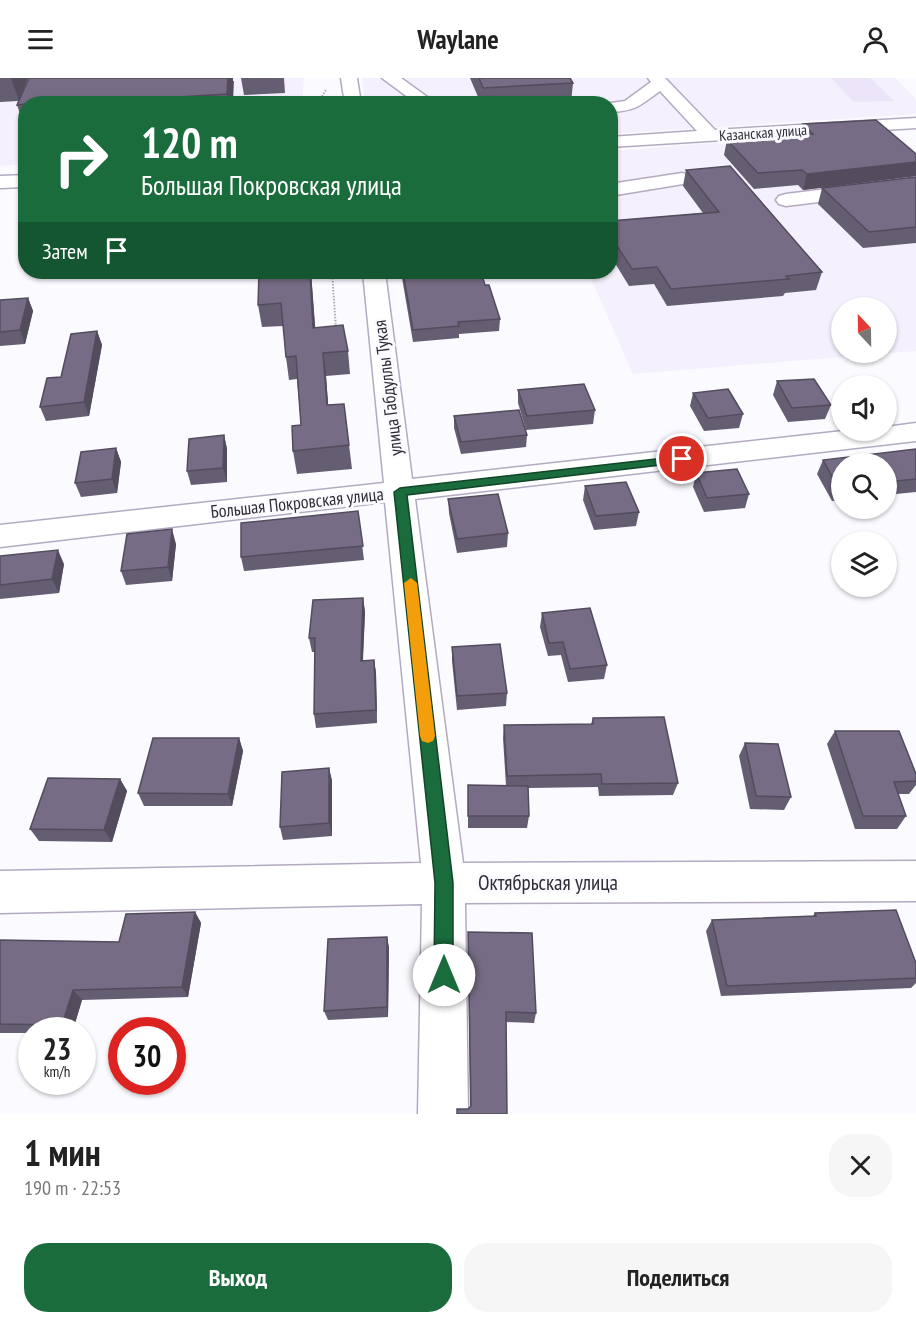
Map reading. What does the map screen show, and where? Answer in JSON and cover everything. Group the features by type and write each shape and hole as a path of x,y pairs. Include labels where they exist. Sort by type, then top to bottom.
{"street":[{"path":"349,78 352,96"},
{"path":"390,78 417,96"},
{"path":"618,107 629,106 658,80 711,136"},
{"name":"Казанская улица","path":"618,142 914,125"},
{"path":"618,189 682,179"},
{"path":"0,183 18,182"},
{"path":"786,200 916,184"},
{"name":"улица Габдуллы Тукая","path":"375,279 444,883 443,1114"},
{"name":"Большая Покровская улица","path":"0,536 916,432"},
{"name":"Октябрьская улица","path":"0,892 444,883 916,881"}],"path":[{"path":"322,96 326,90 326,84"},
{"path":"332,279 336,333"}],"shaded area":[{"path":"0,78 304,78 303,96 18,96 18,165 0,166"},
{"path":"362,78 896,78 916,99 916,114 618,134 618,96 364,96"},
{"path":"831,78 870,78 894,101 854,102"},
{"path":"890,130 916,151 916,351 897,353 897,297 831,297 831,358 633,374 591,279 618,279 618,150"}],"building":[{"path":"29,78 228,78 227,94 21,96"},
{"path":"479,78 570,78 573,83 483,88"},
{"path":"876,120 916,154 916,162 807,174 802,170 758,173 727,140 813,134 803,124"},
{"path":"730,166 822,272 786,276 789,279 671,289 657,267 632,269 618,247 618,220 719,212 686,170"},
{"path":"916,177 916,227 869,232 822,188"},
{"path":"259,279 310,279 313,328 343,325 348,351 323,353 327,405 344,404 349,445 293,451 292,426 301,425 296,356 286,357 281,303 258,305"},
{"path":"404,279 483,279 485,285 489,285 500,319 458,322 459,326 413,330"},
{"path":"28,298 20,330 0,332 0,300"},
{"path":"97,331 84,402 40,407 47,378 61,377 71,334"},
{"path":"814,379 831,405 792,408 777,381"},
{"path":"584,384 595,410 527,416 518,390"},
{"path":"728,389 743,414 708,418 693,393"},
{"path":"519,410 527,435 461,442 454,416"},
{"path":"224,435 223,468 187,471 189,439"},
{"path":"116,448 112,479 75,483 81,452"},
{"path":"916,449 916,479 897,481 897,453 882,453"},
{"path":"831,459 831,474 823,460"},
{"path":"737,469 749,494 707,498 696,473"},
{"path":"626,482 639,512 596,516 585,486"},
{"path":"498,494 508,533 457,539 448,499"},
{"path":"358,511 363,546 241,557 241,523"},
{"path":"172,529 168,567 121,571 127,534"},
{"path":"58,550 52,579 0,585 0,556"},
{"path":"363,598 361,661 374,660 376,710 314,714 315,638 309,638 313,600"},
{"path":"590,608 607,665 570,669 563,642 549,643 542,613"},
{"path":"500,644 507,693 457,696 452,647"},
{"path":"664,717 678,783 602,784 601,774 507,776 504,725 593,724 593,718"},
{"path":"835,731 899,731 916,774 916,781 894,782 906,816 863,816"},
{"path":"153,738 239,738 228,794 138,793"},
{"path":"745,743 778,744 791,797 756,796"},
{"path":"329,768 329,823 280,827 282,772"},
{"path":"48,778 120,779 104,830 30,829"},
{"path":"468,785 528,786 529,816 468,816"},
{"path":"896,910 916,963 916,978 727,986 712,920"},
{"path":"195,912 182,987 73,990 65,1017 18,1017 18,1024 0,1024 0,940 119,942 126,914"},
{"path":"468,932 532,933 536,1013 506,1012 507,1114 457,1114 457,1109 468,1109 471,1106"},
{"path":"387,937 387,1007 324,1011 328,939"}],"slow traffic":[{"path":"411,583 428,736"}],"route":[{"path":"444,975 444,883 400,492 682,459"}]}
